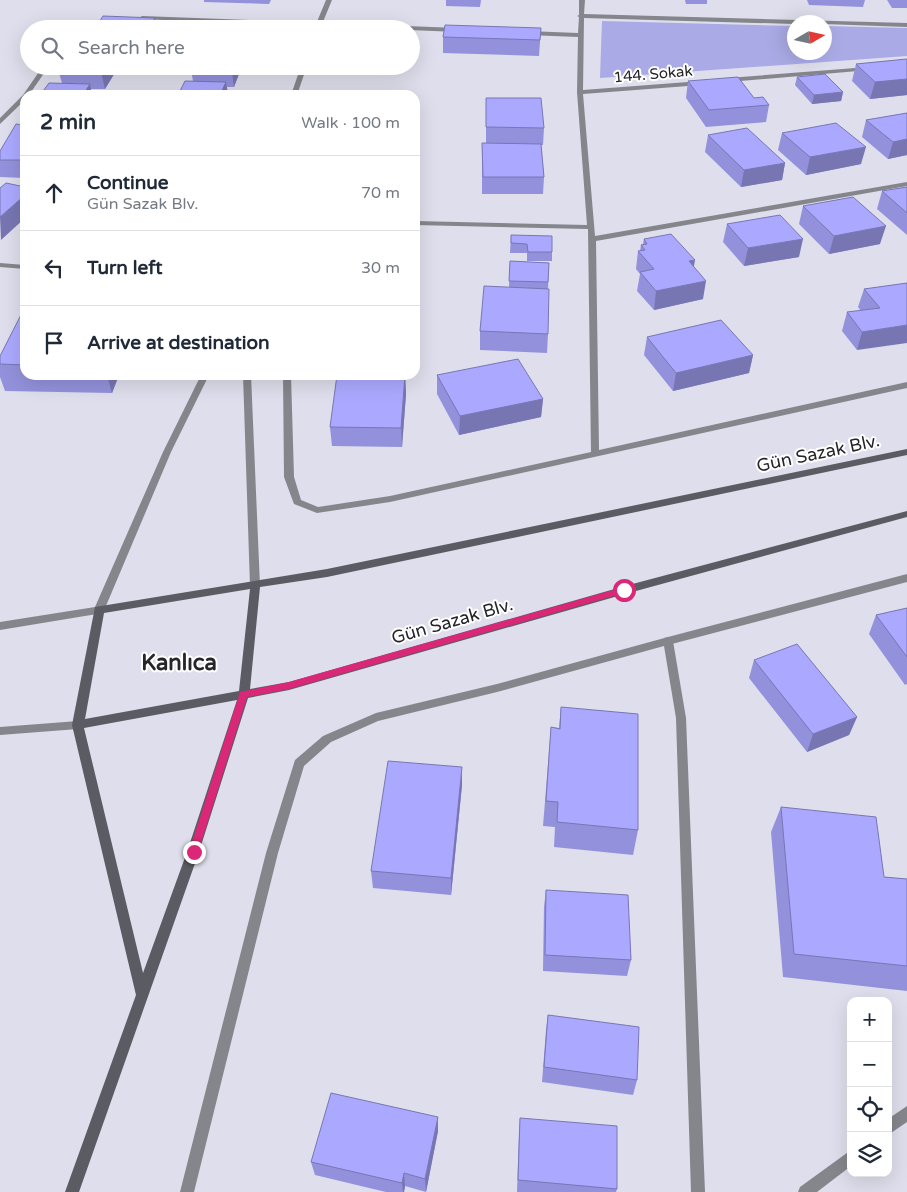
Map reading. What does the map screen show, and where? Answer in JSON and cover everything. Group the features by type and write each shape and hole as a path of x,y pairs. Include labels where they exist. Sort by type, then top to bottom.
{"main road":[{"name":"Gün Sazak Blv.","path":"99,610 327,573 907,452"},
{"name":"Gün Sazak Blv.","path":"78,725 289,686 624,590 907,514"},
{"path":"72,1192 194,852 244,694 255,586"},
{"path":"99,610 78,725 142,994"}],"street":[{"path":"320,20 329,0"},
{"path":"582,0 580,16 580,92 592,240 595,454"},
{"path":"580,16 907,25"},
{"path":"132,18 173,20"},
{"path":"102,20 122,19"},
{"path":"420,29 463,30"},
{"path":"522,32 580,34"},
{"name":"144. Sokak","path":"719,81 877,68"},
{"path":"29,90 39,75"},
{"path":"296,90 301,75"},
{"name":"144. Sokak","path":"580,92 709,82"},
{"path":"0,122 20,100"},
{"path":"592,240 907,184"},
{"path":"420,222 591,227"},
{"path":"0,265 20,267"},
{"path":"99,610 167,452 203,380"},
{"path":"247,380 255,586"},
{"path":"287,380 288,478 297,502 317,510 390,498 907,385"},
{"path":"187,1192 272,853 299,763 327,739 376,717 497,688 907,578"},
{"name":"Gün Sazak Blv.","path":"0,626 99,610"},
{"path":"668,641 681,718 698,1192"},
{"name":"Gün Sazak Blv.","path":"0,731 78,725"},
{"path":"892,1125 907,1113"},
{"path":"805,1192 847,1160"}],"shaded area":[{"path":"602,21 787,26 787,60 832,60 832,26 907,28 907,56 600,78"}],"building":[{"path":"103,16 155,18 154,20 101,20"},
{"path":"445,25 541,28 540,40 443,37"},
{"path":"907,59 907,79 875,82 856,64"},
{"path":"825,74 843,92 814,95 797,77"},
{"path":"738,77 754,98 763,97 769,105 709,110 688,81"},
{"path":"185,81 226,82 222,90 180,90"},
{"path":"49,83 90,84 86,90 44,90"},
{"path":"486,98 541,98 544,128 486,127"},
{"path":"907,113 907,139 893,142 866,120"},
{"path":"836,123 866,147 810,157 782,133"},
{"path":"16,124 20,124 20,160 0,160 0,151"},
{"path":"747,128 785,163 744,170 708,135"},
{"path":"482,143 541,144 544,177 483,177"},
{"path":"6,183 20,186 20,199 0,217 0,188"},
{"path":"907,187 907,213 882,191"},
{"path":"853,197 886,226 834,236 803,206"},
{"path":"780,215 803,239 748,248 727,224"},
{"path":"671,234 695,260 689,261 706,281 656,291 640,272 654,269 638,251 645,250 641,245 647,244 644,239"},
{"path":"511,235 552,236 552,252 528,252 527,244 511,243"},
{"path":"510,261 549,263 548,282 509,281"},
{"path":"907,283 907,325 862,332 847,312 880,308 864,289"},
{"path":"484,286 549,289 548,334 480,331"},
{"path":"20,317 20,365 0,364 0,356"},
{"path":"721,320 753,355 676,373 647,337"},
{"path":"518,359 543,399 460,416 437,375"},
{"path":"336,380 405,380 401,428 330,427"},
{"path":"907,608 907,657 876,615"},
{"path":"797,644 857,717 813,734 754,660"},
{"path":"561,707 638,714 638,830 557,822 558,802 546,801 551,727 560,729"},
{"path":"388,761 462,767 451,878 371,871"},
{"path":"781,807 876,817 884,877 907,879 907,966 794,954"},
{"path":"546,890 628,895 631,960 545,955"},
{"path":"548,1015 639,1027 637,1080 544,1067"},
{"path":"331,1093 438,1117 425,1179 404,1173 402,1183 311,1162"},
{"path":"520,1118 617,1126 617,1189 518,1180"}],"district":[{"name":"Kanlıca","path":"179,662"}],"route":[{"path":"194,852 244,694 289,686 624,590"}]}
